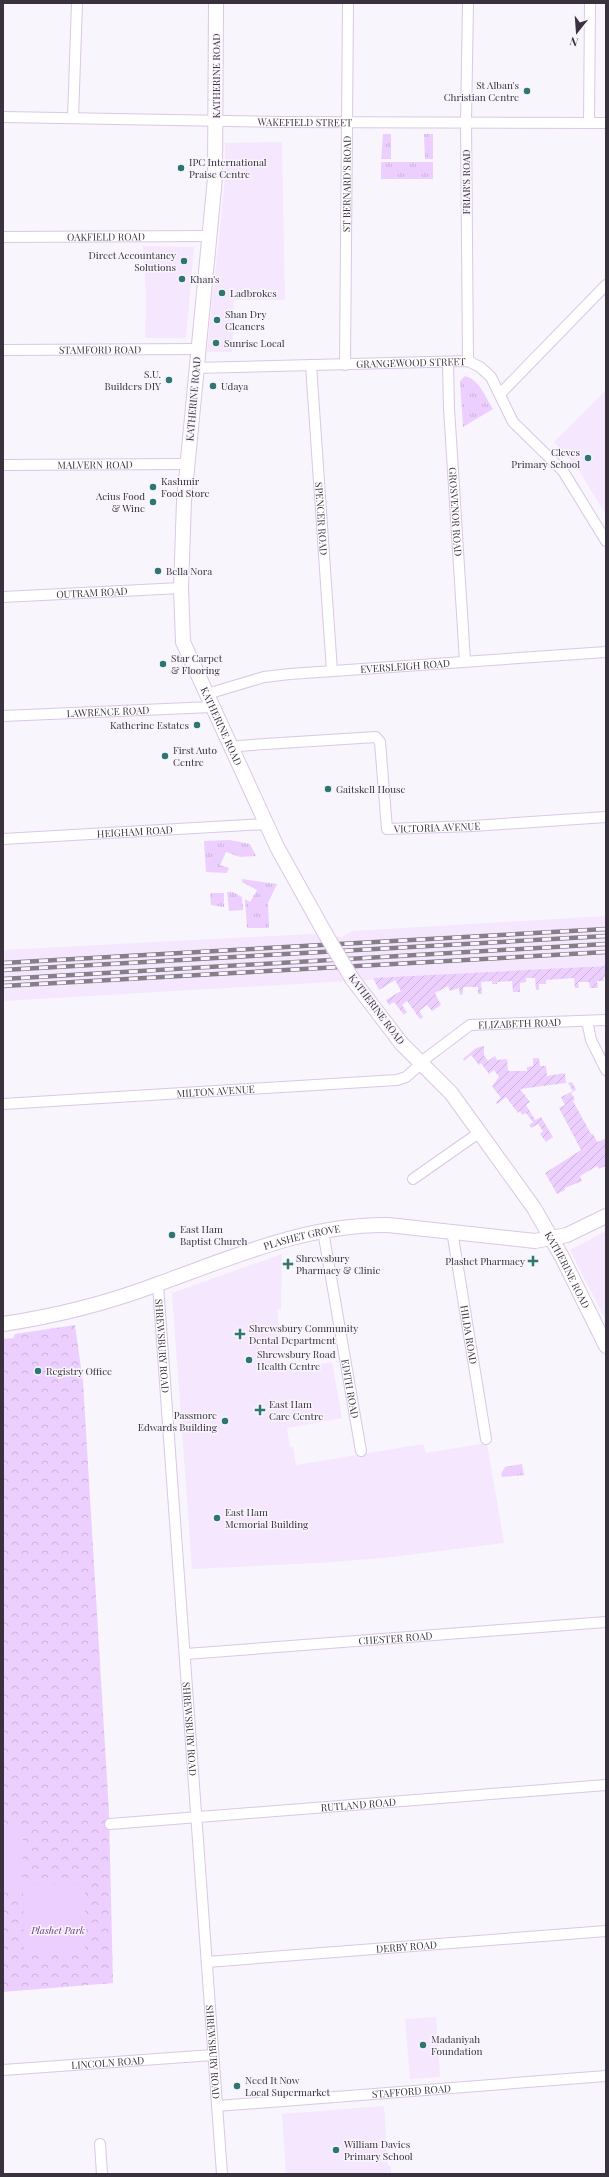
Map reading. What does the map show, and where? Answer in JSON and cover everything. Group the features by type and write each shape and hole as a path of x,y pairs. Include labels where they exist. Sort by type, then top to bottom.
{"main road":[{"name":"KATHERINE ROAD","path":"216,3 215,178 186,464 181,588 184,642 231,750 277,847 326,935 353,980 401,1043 451,1093 534,1208 552,1238 606,1346"},
{"name":"PLASHET GROVE","path":"3,1324 84,1308 158,1284 254,1249 322,1231 367,1225 454,1231 524,1240 552,1238 576,1232 606,1216"}],"street":[{"path":"73,118 77,3"},
{"name":"ST BERNARD'S ROAD","path":"345,365 348,3"},
{"name":"FRIAR'S ROAD","path":"468,3 466,121 468,361"},
{"path":"589,123 590,3"},
{"name":"WAKEFIELD STREET","path":"3,117 216,121 466,121 606,123"},
{"name":"OAKFIELD ROAD","path":"3,237 210,236"},
{"path":"500,394 606,285"},
{"name":"STAMFORD ROAD","path":"3,350 197,349"},
{"name":"GRANGEWOOD STREET","path":"196,368 468,361 480,367 491,378 514,422 564,471 606,541"},
{"name":"GROSVENOR ROAD","path":"448,362 449,408 465,661"},
{"name":"SPENCER ROAD","path":"311,366 332,671"},
{"name":"MALVERN ROAD","path":"3,465 186,464"},
{"name":"OUTRAM ROAD","path":"3,597 181,588"},
{"name":"EVERSLEIGH ROAD","path":"210,700 264,677 465,661 606,652"},
{"name":"LAWRENCE ROAD","path":"3,716 210,700"},
{"name":"VICTORIA AVENUE","path":"231,750 239,746 376,737 380,742 387,829 473,826 606,817"},
{"name":"HEIGHAM ROAD","path":"3,839 266,824"},
{"name":"ELIZABETH ROAD","path":"421,1062 465,1027 470,1025 587,1022 606,1020"},
{"path":"587,1022 591,1040 606,1070"},
{"name":"MILTON AVENUE","path":"3,1104 397,1080 406,1077 421,1062"},
{"path":"413,1179 480,1132"},
{"name":"EDITH ROAD","path":"322,1231 361,1451"},
{"name":"HILDA ROAD","path":"454,1231 453,1238 486,1439"},
{"name":"SHREWSBURY ROAD","path":"158,1284 186,1654 222,2174"},
{"name":"CHESTER ROAD","path":"186,1654 606,1622"},
{"name":"RUTLAND ROAD","path":"110,1824 606,1785"},
{"name":"DERBY ROAD","path":"208,1962 606,1931"},
{"name":"LINCOLN ROAD","path":"3,2070 213,2055"},
{"name":"STAFFORD ROAD","path":"217,2106 606,2076"},
{"path":"100,2144 102,2174"}],"shaded area":[{"path":"282,142 285,300 234,300 232,352 207,352 225,179 225,143"},
{"path":"143,246 194,247 186,338 145,338 146,299"},
{"name":"Cleves Primary School","path":"606,390 606,515 577,467 554,442"},
{"path":"606,916 606,966 3,1001 3,950 311,934 342,937 352,931"},
{"path":"606,1231 606,1321 570,1250"},
{"name":"East Ham Care Centre","path":"282,1254 281,1309 277,1310 281,1342 277,1372 332,1362 342,1418 287,1428 290,1447 293,1447 296,1465 423,1444 426,1453 487,1443 504,1543 384,1558 192,1569 172,1293"},
{"name":"Madaniyah Foundation","path":"436,2017 440,2077 410,2079 405,2019"},
{"name":"William Davies Primary School","path":"384,2106 388,2166 391,2166 391,2174 286,2174 282,2114"}],"green space":[{"path":"383,134 391,134 391,159 381,159"},
{"path":"424,134 433,134 433,159 425,159"},
{"path":"381,162 433,162 433,179 381,179"},
{"path":"465,376 470,378 478,385 493,409 463,427 460,381"},
{"path":"230,840 250,844 256,856 240,857 226,852 220,865 229,868 227,873 206,872 204,841"},
{"path":"242,879 277,884 268,903 269,928 247,928 245,899 250,902 257,890 242,882"},
{"path":"227,892 233,892 242,897 243,910 229,911"},
{"path":"210,893 224,893 224,907 211,905"},
{"path":"606,966 606,977 603,977 604,981 597,981 598,988 590,988 589,982 578,982 579,988 575,988 574,978 546,980 546,984 539,984 539,990 536,990 535,978 526,978 526,982 520,983 520,992 513,992 512,981 497,982 497,984 492,984 492,981 481,982 482,994 478,994 478,987 463,987 463,994 460,995 459,988 450,991 448,986 435,993 441,1005 432,1011 427,1005 419,1011 423,1017 420,1019 407,1001 402,1005 407,1012 404,1015 394,1002 389,1005 386,1000 401,991 395,980 379,990 373,978"},
{"path":"484,1046 484,1055 488,1061 495,1056 497,1060 507,1059 508,1071 527,1071 527,1067 533,1066 533,1058 539,1058 540,1066 546,1066 547,1076 565,1073 566,1083 520,1089 530,1102 526,1105 535,1120 541,1117 553,1137 546,1142 540,1134 543,1131 538,1124 531,1128 529,1125 533,1122 526,1113 522,1115 520,1111 518,1113 506,1097 497,1104 496,1102 501,1098 492,1086 499,1077 494,1070 489,1074 481,1063 479,1065 471,1055 464,1061 463,1059 476,1048"},
{"path":"572,1082 576,1090 571,1093 575,1099 573,1101 591,1134 593,1134 597,1142 605,1139 606,1141 606,1168 605,1166 599,1169 597,1166 580,1176 582,1181 565,1188 565,1190 557,1194 545,1173 581,1150 559,1108 565,1105 561,1097 573,1091 568,1083"},
{"name":"Plashet Park","path":"75,1325 83,1382 109,1812 113,1983 3,1992 3,1339 13,1338 15,1334"},
{"path":"522,1464 524,1475 502,1477 501,1474 505,1467"},
{"path":"3,1827 23,1827 22,1893 3,1893"},
{"path":"23,1884 85,1884 85,1955 24,1955"}],"railway":[{"path":"3,963 606,929"},
{"path":"3,970 606,936"},
{"path":"3,979 606,944"},
{"path":"3,986 606,952"}],"place":[{"name":"St Alban's Christian Centre","path":"527,91"},
{"name":"IPC International Praise Centre","path":"181,168"},
{"name":"Direct Accountancy Solutions","path":"184,261"},
{"name":"Khan's","path":"182,279"},
{"name":"Ladbrokes","path":"222,293"},
{"name":"Shan Dry Cleaners","path":"217,320"},
{"name":"Sunrise Local","path":"216,343"},
{"name":"S.U. Builders DIY","path":"169,380"},
{"name":"Udaya","path":"213,386"},
{"name":"Cleves Primary School","path":"588,458"},
{"name":"Kashmir Food Store","path":"153,487"},
{"name":"Acius Food & Wine","path":"153,502"},
{"name":"Bella Nora","path":"158,571"},
{"name":"Star Carpet & Flooring","path":"163,664"},
{"name":"Katherine Estates","path":"197,725"},
{"name":"First Auto Centre","path":"165,756"},
{"name":"Gaitskell House","path":"328,789"},
{"name":"East Ham Baptist Church","path":"172,1235"},
{"name":"Plashet Pharmacy","path":"533,1261"},
{"name":"Shrewsbury Pharmacy & Clinic","path":"288,1264"},
{"name":"Shrewsbury Community Dental Department","path":"240,1334"},
{"name":"Shrewsbury Road Health Centre","path":"249,1360"},
{"name":"Registry Office","path":"38,1371"},
{"name":"East Ham Care Centre","path":"260,1410"},
{"name":"Passmore Edwards Building","path":"225,1421"},
{"name":"East Ham Memorial Building","path":"217,1518"},
{"name":"Madaniyah Foundation","path":"423,2045"},
{"name":"Need It Now Local Supermarket","path":"237,2086"},
{"name":"William Davies Primary School","path":"336,2150"}]}
